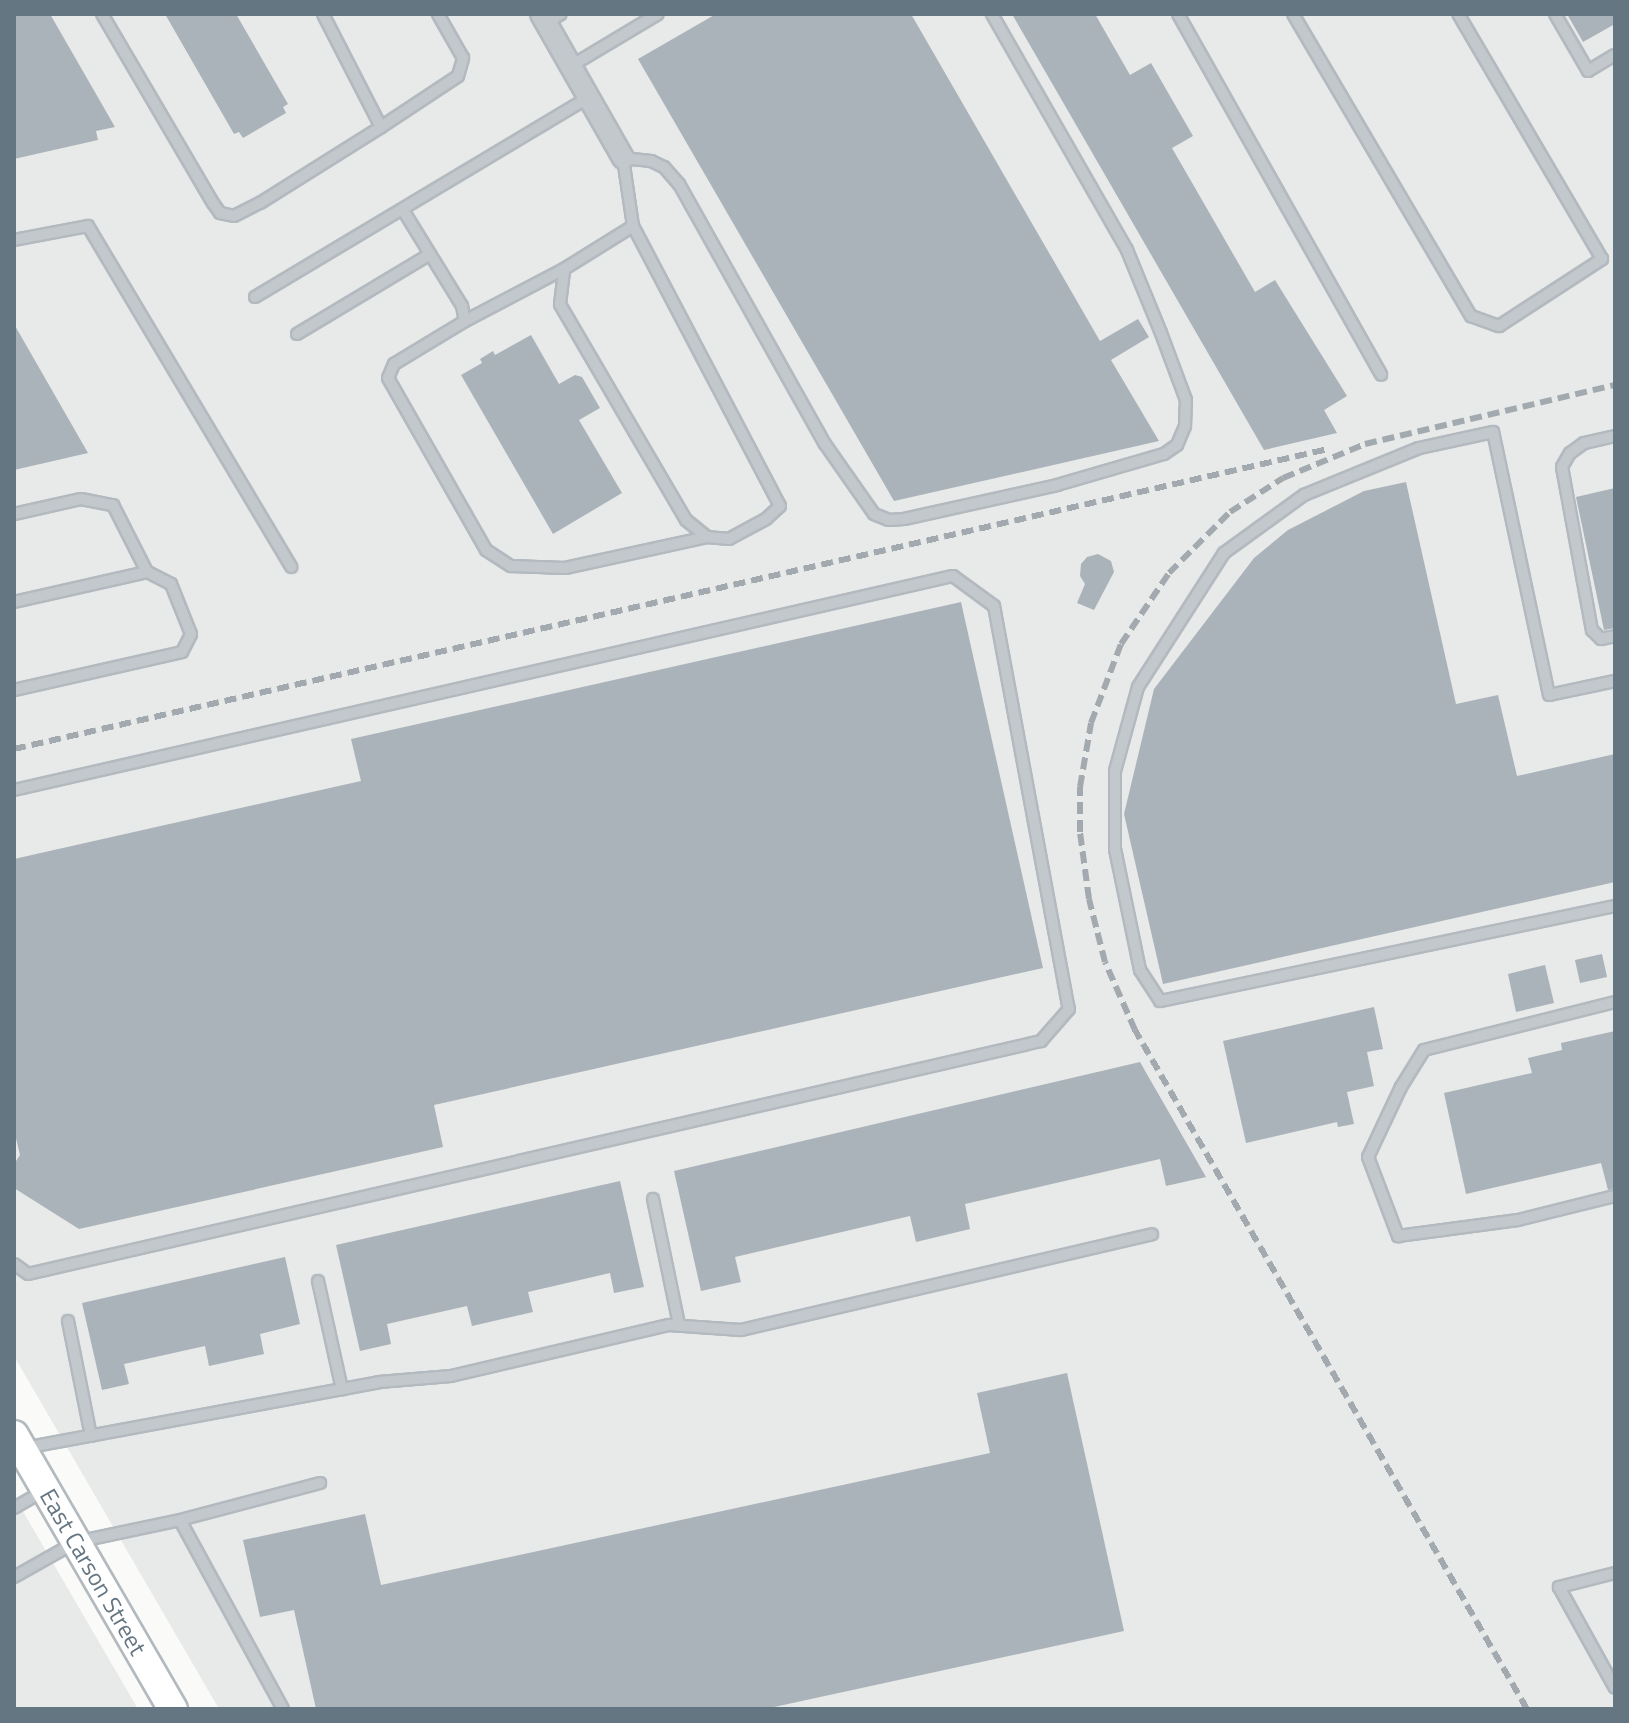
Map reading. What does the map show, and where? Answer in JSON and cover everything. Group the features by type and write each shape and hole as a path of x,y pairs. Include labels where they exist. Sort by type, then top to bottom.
{"main road":[{"name":"East Carson Street","path":"18,1442 173,1709"}],"street":[{"path":"550,17 571,66 623,158"}],"lane":[{"path":"102,14 220,213 234,216 260,203 458,76 463,58 438,14"},
{"path":"323,14 381,127"},
{"path":"571,66 658,14"},
{"path":"633,226 564,269 465,321 394,364 388,378 486,550 511,566 565,568 707,537 729,539 766,519 780,506 633,226 623,158 651,161 664,167 679,184 825,444 874,514 889,520 904,519 1057,485 1164,454 1177,445 1185,426 1186,400 1161,333 1127,250 992,14"},
{"path":"1178,14 1381,375"},
{"path":"1293,14 1471,316 1499,326 1602,259 1458,14"},
{"path":"1555,14 1588,71 1615,55"},
{"path":"255,297 589,97"},
{"path":"403,210 462,306 465,321"},
{"path":"14,240 88,226 291,567"},
{"path":"297,334 430,254"},
{"path":"564,269 560,304 686,520 707,537"},
{"path":"1615,681 1549,695 1493,432 1419,448 1304,495 1224,553 1138,687 1115,771 1115,833 1140,970 1160,1001 1615,906"},
{"path":"1615,436 1584,443 1570,453 1562,467 1592,630 1601,639 1615,636"},
{"path":"14,514 81,499 113,505 147,572 171,584 191,634 182,652 14,690"},
{"path":"14,602 147,572"},
{"path":"14,790 953,576 994,606 1069,1009 1041,1041 28,1274 14,1264"},
{"path":"1615,1002 1424,1050 1401,1087 1368,1157 1398,1236 1518,1220 1615,1196"},
{"path":"653,1199 679,1325"},
{"path":"18,1442 91,1436 342,1389 451,1376 669,1325 741,1330 1152,1234"},
{"path":"318,1281 342,1389"},
{"path":"68,1321 91,1436"},
{"path":"14,1577 76,1542 180,1520 320,1483"},
{"path":"14,1508 46,1490"},
{"path":"180,1520 283,1709"},
{"path":"1615,1573 1559,1587 1615,1688"}],"shaded area":[{"path":"14,14 1615,14 1615,1709 219,1709 14,1356"},
{"path":"14,1496 138,1709 14,1709"}],"building":[{"path":"14,14 50,14 115,127 96,131 98,140 14,159"},
{"path":"165,14 236,14 288,104 283,107 286,113 243,138 239,132 234,134"},
{"path":"716,14 911,14 1100,341 1138,319 1149,337 1111,360 1159,441 894,501 638,59"},
{"path":"1012,14 1095,14 1130,75 1151,63 1193,136 1172,148 1255,292 1275,280 1347,396 1324,410 1337,433 1264,450"},
{"path":"1567,14 1615,14 1615,24 1583,42"},
{"path":"14,324 88,453 14,470"},
{"path":"531,335 559,384 575,375 582,377 600,408 579,420 622,493 553,534 461,375 482,363 480,359 493,351 495,355"},
{"path":"1406,482 1456,704 1498,695 1517,776 1615,754 1615,882 1163,984 1124,814 1154,689 1254,558 1288,530 1364,491"},
{"path":"1615,488 1615,628 1604,630 1576,497"},
{"path":"1098,554 1111,561 1114,572 1094,610 1077,603 1085,584 1080,576 1081,564 1087,557"},
{"path":"961,602 1043,968 434,1105 443,1147 79,1229 14,1188 14,1164 20,1155 14,1130 14,859 361,781 351,739"},
{"path":"1602,954 1607,977 1580,983 1575,960"},
{"path":"1545,965 1554,1003 1516,1012 1508,974"},
{"path":"1374,1007 1383,1049 1367,1052 1374,1086 1347,1092 1354,1124 1338,1127 1337,1122 1246,1143 1223,1041"},
{"path":"1615,1031 1615,1188 1608,1190 1601,1163 1466,1194 1444,1093 1532,1073 1528,1058 1562,1050 1561,1043"},
{"path":"1140,1062 1206,1177 1166,1186 1160,1159 965,1204 970,1229 916,1242 910,1216 735,1257 741,1282 701,1291 674,1171"},
{"path":"620,1181 644,1287 614,1293 610,1273 528,1292 533,1312 472,1326 467,1306 387,1324 391,1344 360,1351 336,1245"},
{"path":"285,1257 300,1324 260,1334 264,1354 209,1366 205,1346 124,1364 129,1384 102,1390 82,1303"},
{"path":"1067,1373 1124,1631 765,1709 316,1709 294,1610 260,1617 243,1540 365,1514 381,1585 990,1453 977,1393"}],"railway":[{"path":"1527,1709 1135,1030 1105,962 1089,899 1080,832 1080,787 1091,723 1121,644 1169,573 1230,512 1283,478 1365,444 1615,385"},
{"path":"14,749 1324,450"}]}
